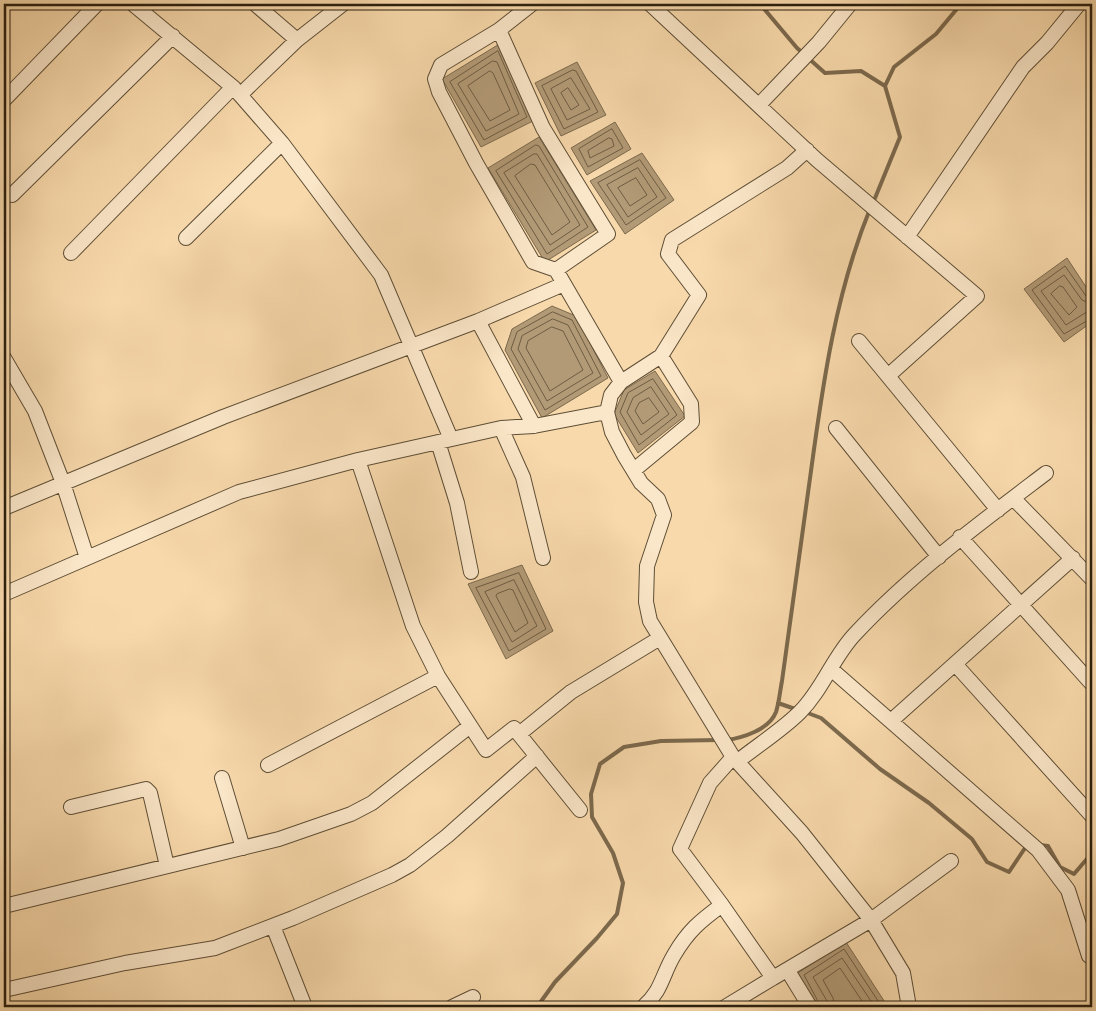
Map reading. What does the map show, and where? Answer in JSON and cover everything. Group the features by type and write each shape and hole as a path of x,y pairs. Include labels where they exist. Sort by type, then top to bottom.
{"street":[{"path":"4,100 97,4"},
{"path":"132,4 173,36 236,91 282,143 381,275 412,346 444,441 471,572"},
{"path":"255,4 297,40"},
{"path":"71,253 236,91 343,4"},
{"path":"532,4 499,30 441,65 435,79 439,92 476,163 534,262 556,270 621,382"},
{"path":"650,4 807,150 977,296 889,375"},
{"path":"759,105 819,42 850,4"},
{"path":"907,237 1023,67 1047,43 1079,4"},
{"path":"499,30 542,128 608,234 556,270"},
{"path":"12,196 173,36"},
{"path":"186,238 282,143"},
{"path":"807,150 788,168 672,240 668,254 699,296 662,356 621,382 611,395 607,412 612,432 641,483 658,499 664,515 647,566 646,602 650,621 736,759 802,832 871,920 903,973 909,1007"},
{"path":"4,508 223,417 478,321 564,284"},
{"path":"478,321 534,426"},
{"path":"859,341 889,375 998,510"},
{"path":"634,470 692,422 691,404 662,356"},
{"path":"4,358 35,411 64,483 87,558"},
{"path":"4,594 239,492 358,460 501,428 534,426 607,412"},
{"path":"501,428 523,477 536,522 543,558"},
{"path":"836,428 939,557"},
{"path":"358,460 413,626 438,676 486,750 514,728 580,810"},
{"path":"773,978 680,849 710,782 736,759 800,712 854,636 960,537 1046,473"},
{"path":"1013,498 1074,558 1092,579"},
{"path":"960,537 1092,684"},
{"path":"891,721 1074,558"},
{"path":"519,734 570,692 660,638"},
{"path":"955,664 1092,816"},
{"path":"832,669 1018,831 1047,861 1068,890 1090,956 1092,954"},
{"path":"268,765 438,676"},
{"path":"4,906 301,833 362,808 470,726"},
{"path":"4,990 125,963 214,948 273,926 402,870 447,836 537,756"},
{"path":"222,778 243,848"},
{"path":"71,807 146,789 150,793 167,866"},
{"path":"725,1007 871,920 951,861"},
{"path":"643,1007 654,998 673,956 693,926 722,905"},
{"path":"273,926 305,1007"},
{"path":"788,971 810,1007"},
{"path":"452,1007 473,997"}],"water":[{"path":"501,43 535,120 481,147 442,79"},
{"path":"577,62 606,115 561,136 535,83"},
{"path":"615,122 631,149 587,175 571,148"},
{"path":"539,137 596,230 545,262 488,168"},
{"path":"642,153 674,200 625,234 590,181"},
{"path":"1067,258 1092,296 1092,322 1064,342 1024,289"},
{"path":"552,306 576,316 608,378 542,418 505,350 512,329"},
{"path":"655,371 685,416 638,453 614,414 624,390"},
{"path":"522,565 553,631 506,659 468,584"},
{"path":"846,942 888,1007 817,1007 796,974"}],"waterway":[{"path":"760,4 797,48 825,73 861,71 885,86"},
{"path":"873,203 900,137 885,86 894,67 936,34 961,4"},
{"path":"726,740 754,732 767,724 776,712 832,338 848,272 870,209"},
{"path":"778,703 798,710"},
{"path":"805,712 821,718 880,769 929,803 972,839 987,862 1009,872 1027,845"},
{"path":"537,1007 555,982 617,914 623,883 613,853 592,817 591,794 600,764 624,747 661,741 719,740"},
{"path":"1040,845 1048,846 1060,867 1074,874 1092,853"}]}
